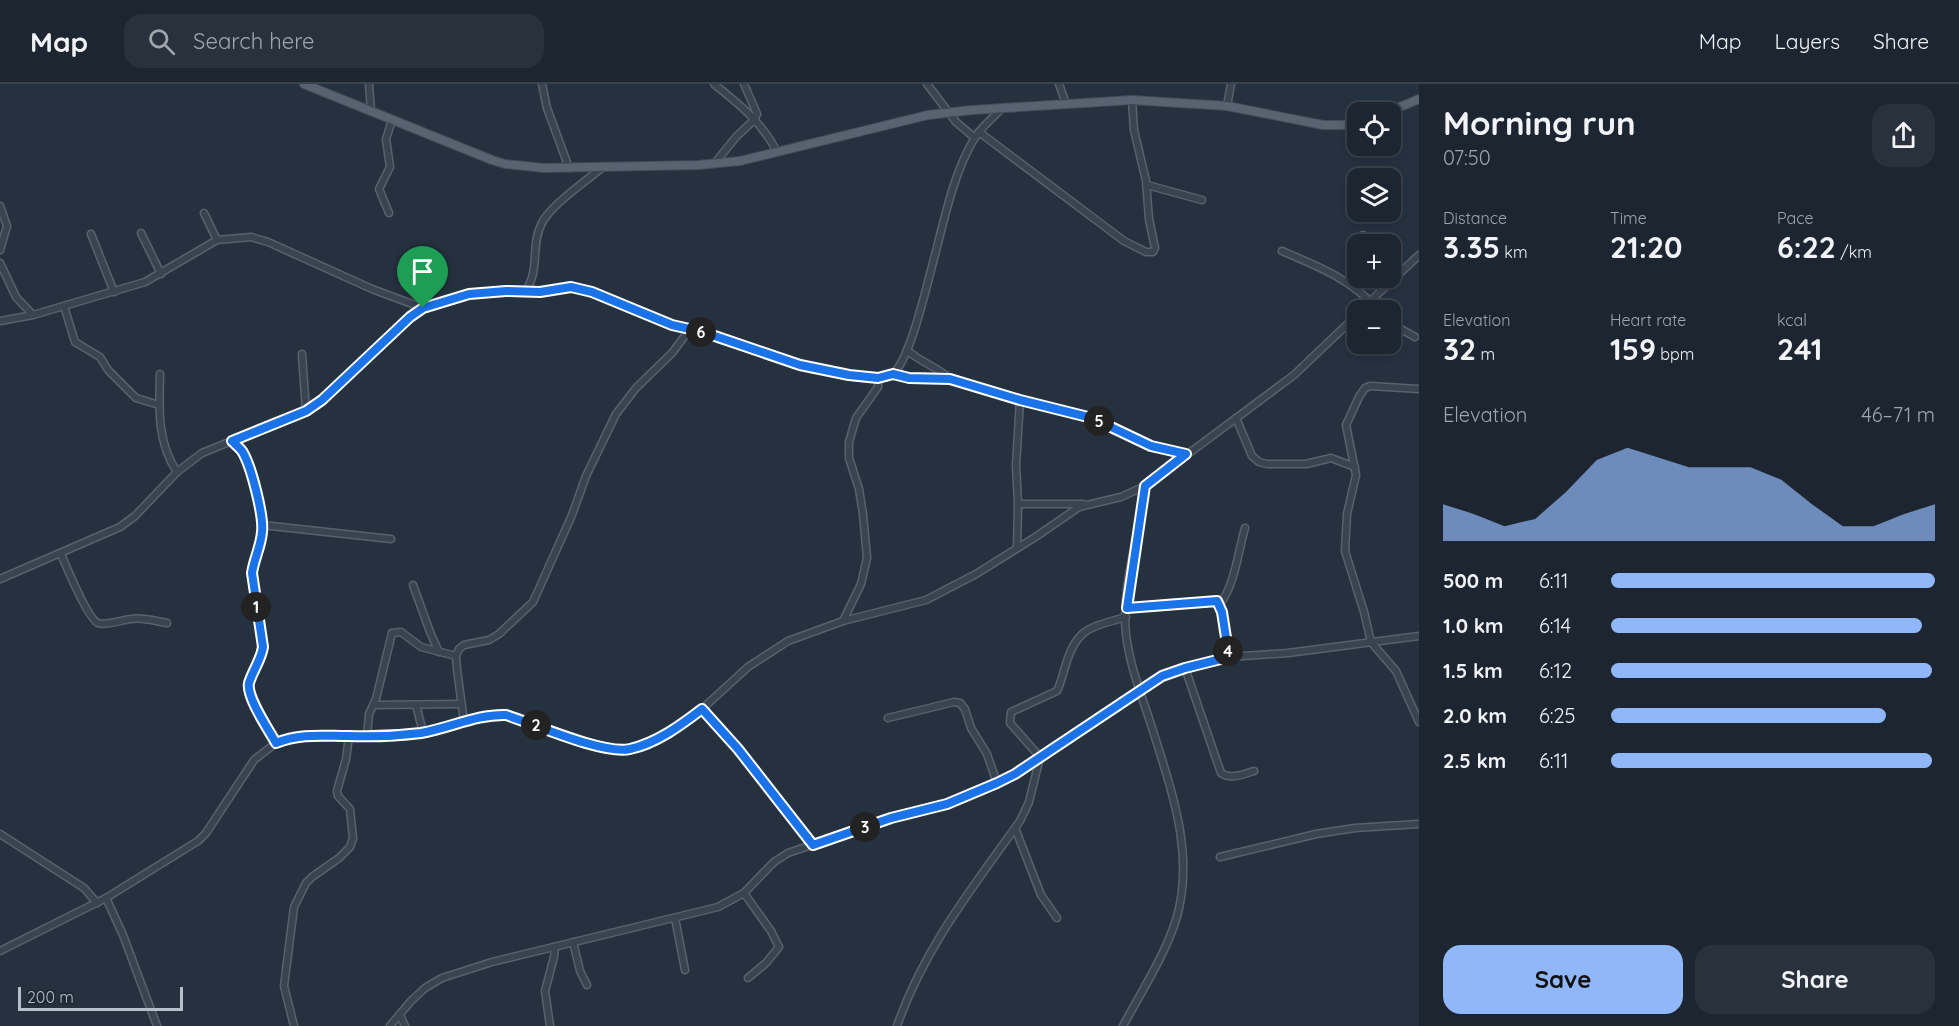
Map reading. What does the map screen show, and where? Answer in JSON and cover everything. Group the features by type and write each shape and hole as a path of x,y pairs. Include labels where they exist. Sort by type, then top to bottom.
{"main road":[{"path":"304,84 505,164 544,168 740,161 908,119 1002,108 1132,100 1227,106 1323,125 1347,124"},
{"path":"1401,107 1419,99"}],"street":[{"path":"369,84 371,111"},
{"path":"542,84 547,108 568,168"},
{"path":"714,84 749,112 768,136 777,152"},
{"path":"715,163 757,114 744,84"},
{"path":"927,84 964,130 977,135 1124,241 1146,252 1153,252 1155,248 1149,219 1147,185 1134,130 1132,100"},
{"path":"1059,84 1066,104"},
{"path":"1227,106 1231,84"},
{"path":"893,374 907,350 949,200 977,135 1002,108"},
{"path":"389,213 379,189 390,167 386,139 392,120"},
{"path":"525,292 534,276 537,237 541,223 556,207 603,167"},
{"path":"1147,185 1202,200"},
{"path":"0,206 7,226 0,250"},
{"path":"204,213 217,240"},
{"path":"141,233 161,274"},
{"path":"91,234 114,292"},
{"path":"0,321 33,315 145,282 217,240 250,237 261,239 372,289 423,308"},
{"path":"1282,251 1333,273 1345,280 1368,300"},
{"path":"1401,270 1419,255"},
{"path":"0,263 16,297 33,315"},
{"path":"0,579 61,554 129,521 177,472 202,453 306,411 322,400 410,317 423,308 469,294 581,288 672,325 800,365 849,375 878,378 893,374 909,378 950,379 1092,418 1151,446 1186,454"},
{"path":"1372,300 1383,288"},
{"path":"64,306 75,342 100,357 108,370 135,398 159,405"},
{"path":"1018,504 1086,504 1121,496 1145,486 1294,375 1347,324"},
{"path":"464,722 456,656 459,649 464,645 489,640 499,634 533,602 572,514 586,476 616,414 636,388 672,352 690,329"},
{"path":"1401,329 1415,337"},
{"path":"907,350 940,370 950,379"},
{"path":"302,354 306,411"},
{"path":"160,374 159,405 163,445 168,459 177,472"},
{"path":"843,621 861,584 867,558 863,514 859,489 849,458 849,442 856,418 878,387 878,378"},
{"path":"1419,389 1370,386 1362,392 1346,425 1356,482 1347,514 1345,551 1371,642 1396,671 1419,722"},
{"path":"1017,548 1016,465 1020,400"},
{"path":"1236,418 1252,456 1259,462 1306,464 1331,458 1354,467"},
{"path":"232,441 241,449 247,463 262,525 262,535 252,573 263,647 250,680 249,691 276,743"},
{"path":"1124,1026 1166,947 1176,920 1185,866 1182,838 1172,792 1130,662 1126,617 1145,486"},
{"path":"0,951 97,903 198,842 206,834 254,760 276,743 299,736 400,736 480,717 506,715 589,744 620,750 631,749 658,738 702,709 748,667 781,645 843,621 926,600 976,574 1086,504"},
{"path":"262,525 391,539"},
{"path":"1229,657 1220,604 1229,586 1245,528"},
{"path":"61,554 79,593 98,623 132,618 167,623"},
{"path":"413,585 439,652"},
{"path":"1127,608 1212,600 1220,604"},
{"path":"1040,757 1010,723 1011,712 1057,691 1072,647 1082,633 1093,627 1126,617"},
{"path":"367,736 369,714 374,705 392,633 401,632 422,647 456,656"},
{"path":"390,1026 425,988 442,978 492,962 718,907 744,893 779,857 891,818 947,804 997,783 1015,774 1162,676 1229,657 1287,654 1419,636"},
{"path":"1185,668 1221,773 1231,777 1254,771"},
{"path":"888,718 954,702 960,703 971,728 987,754 997,783"},
{"path":"374,705 461,704"},
{"path":"416,705 423,732"},
{"path":"702,709 738,749 813,845"},
{"path":"294,1026 284,986 294,907 306,883 350,847 353,838 350,808 338,796 337,791 346,759 349,736"},
{"path":"897,1026 922,965 939,935 1015,828 1029,802 1040,757"},
{"path":"1220,857 1316,834 1355,828 1419,824"},
{"path":"1015,828 1041,895 1057,918"},
{"path":"0,834 84,888 97,903"},
{"path":"744,893 771,931 779,947 766,963 748,978"},
{"path":"106,898 123,935 157,1026"},
{"path":"675,918 685,970"},
{"path":"573,942 579,971 587,985"},
{"path":"550,1026 545,991 555,947"},
{"path":"400,1015 405,1026"}],"route":[{"path":"571,287 581,288 672,325 703,332 800,365 849,375 878,378 893,374 909,378 950,379 1092,418 1151,446 1186,454 1145,486 1127,608 1217,601 1222,612 1229,657 1162,676 1015,774 965,798 891,818 813,845 738,749 702,709 658,738 631,749 620,750 589,744 506,715 480,717 450,727 400,736 299,736 276,743 249,691 250,680 263,647 252,573 262,535 262,525 247,463 241,449 232,441 306,411 322,400 410,317 423,308 469,294 506,291 540,292 571,287"}]}
